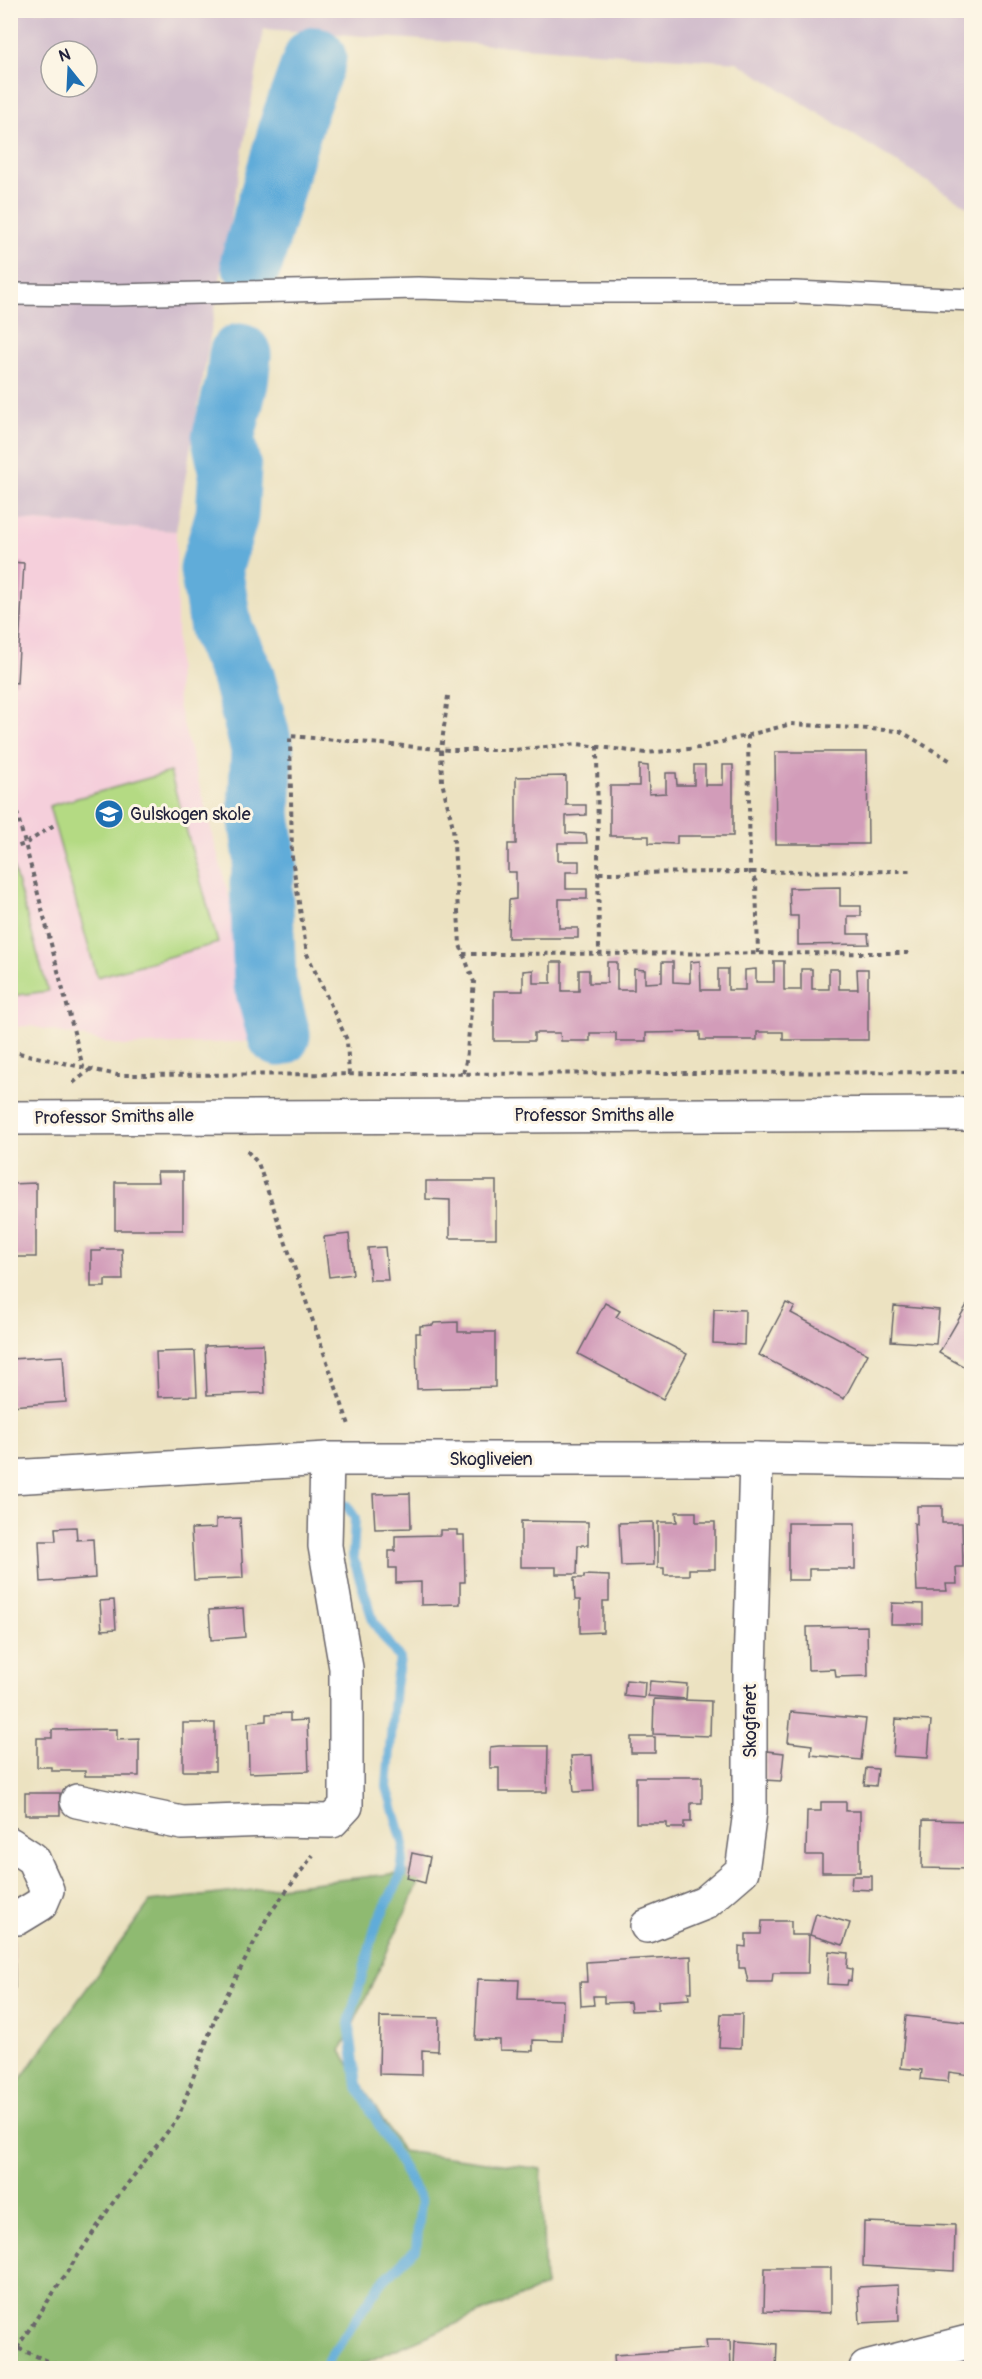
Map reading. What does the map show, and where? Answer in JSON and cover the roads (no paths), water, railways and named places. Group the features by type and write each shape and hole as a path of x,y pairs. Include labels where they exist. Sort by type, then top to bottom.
{"street":[{"name":"Professor Smiths alle","path":"10,1118 972,1114"},
{"name":"Skogliveien","path":"10,1477 327,1459 756,1459 972,1462"},
{"path":"77,1801 182,1823 332,1821 346,1806 346,1668 325,1546 327,1459"},
{"name":"Skogfaret","path":"647,1926 705,1903 742,1871 750,1812 750,1670 756,1459"},
{"path":"10,1844 33,1859 47,1890 41,1904 18,1918"},
{"path":"866,2368 972,2341"}],"lane":[{"path":"10,294 114,296 418,288 540,292 795,292 972,300"}],"waterway":[{"path":"252,261 294,116 315,58"},
{"path":"240,355 237,382 223,439 230,469 227,515 211,569 221,628 243,676 262,749 259,814 266,864 261,884 265,983 279,1035"},
{"path":"326,2368 329,2358 381,2283 416,2249 421,2201 357,2085 349,2023 376,1925 401,1875 404,1845 387,1787 395,1686 400,1659 374,1623 353,1557 355,1518 347,1506 341,1504"}],"place":[{"name":"Gulskogen skole","path":"109,814"}]}
